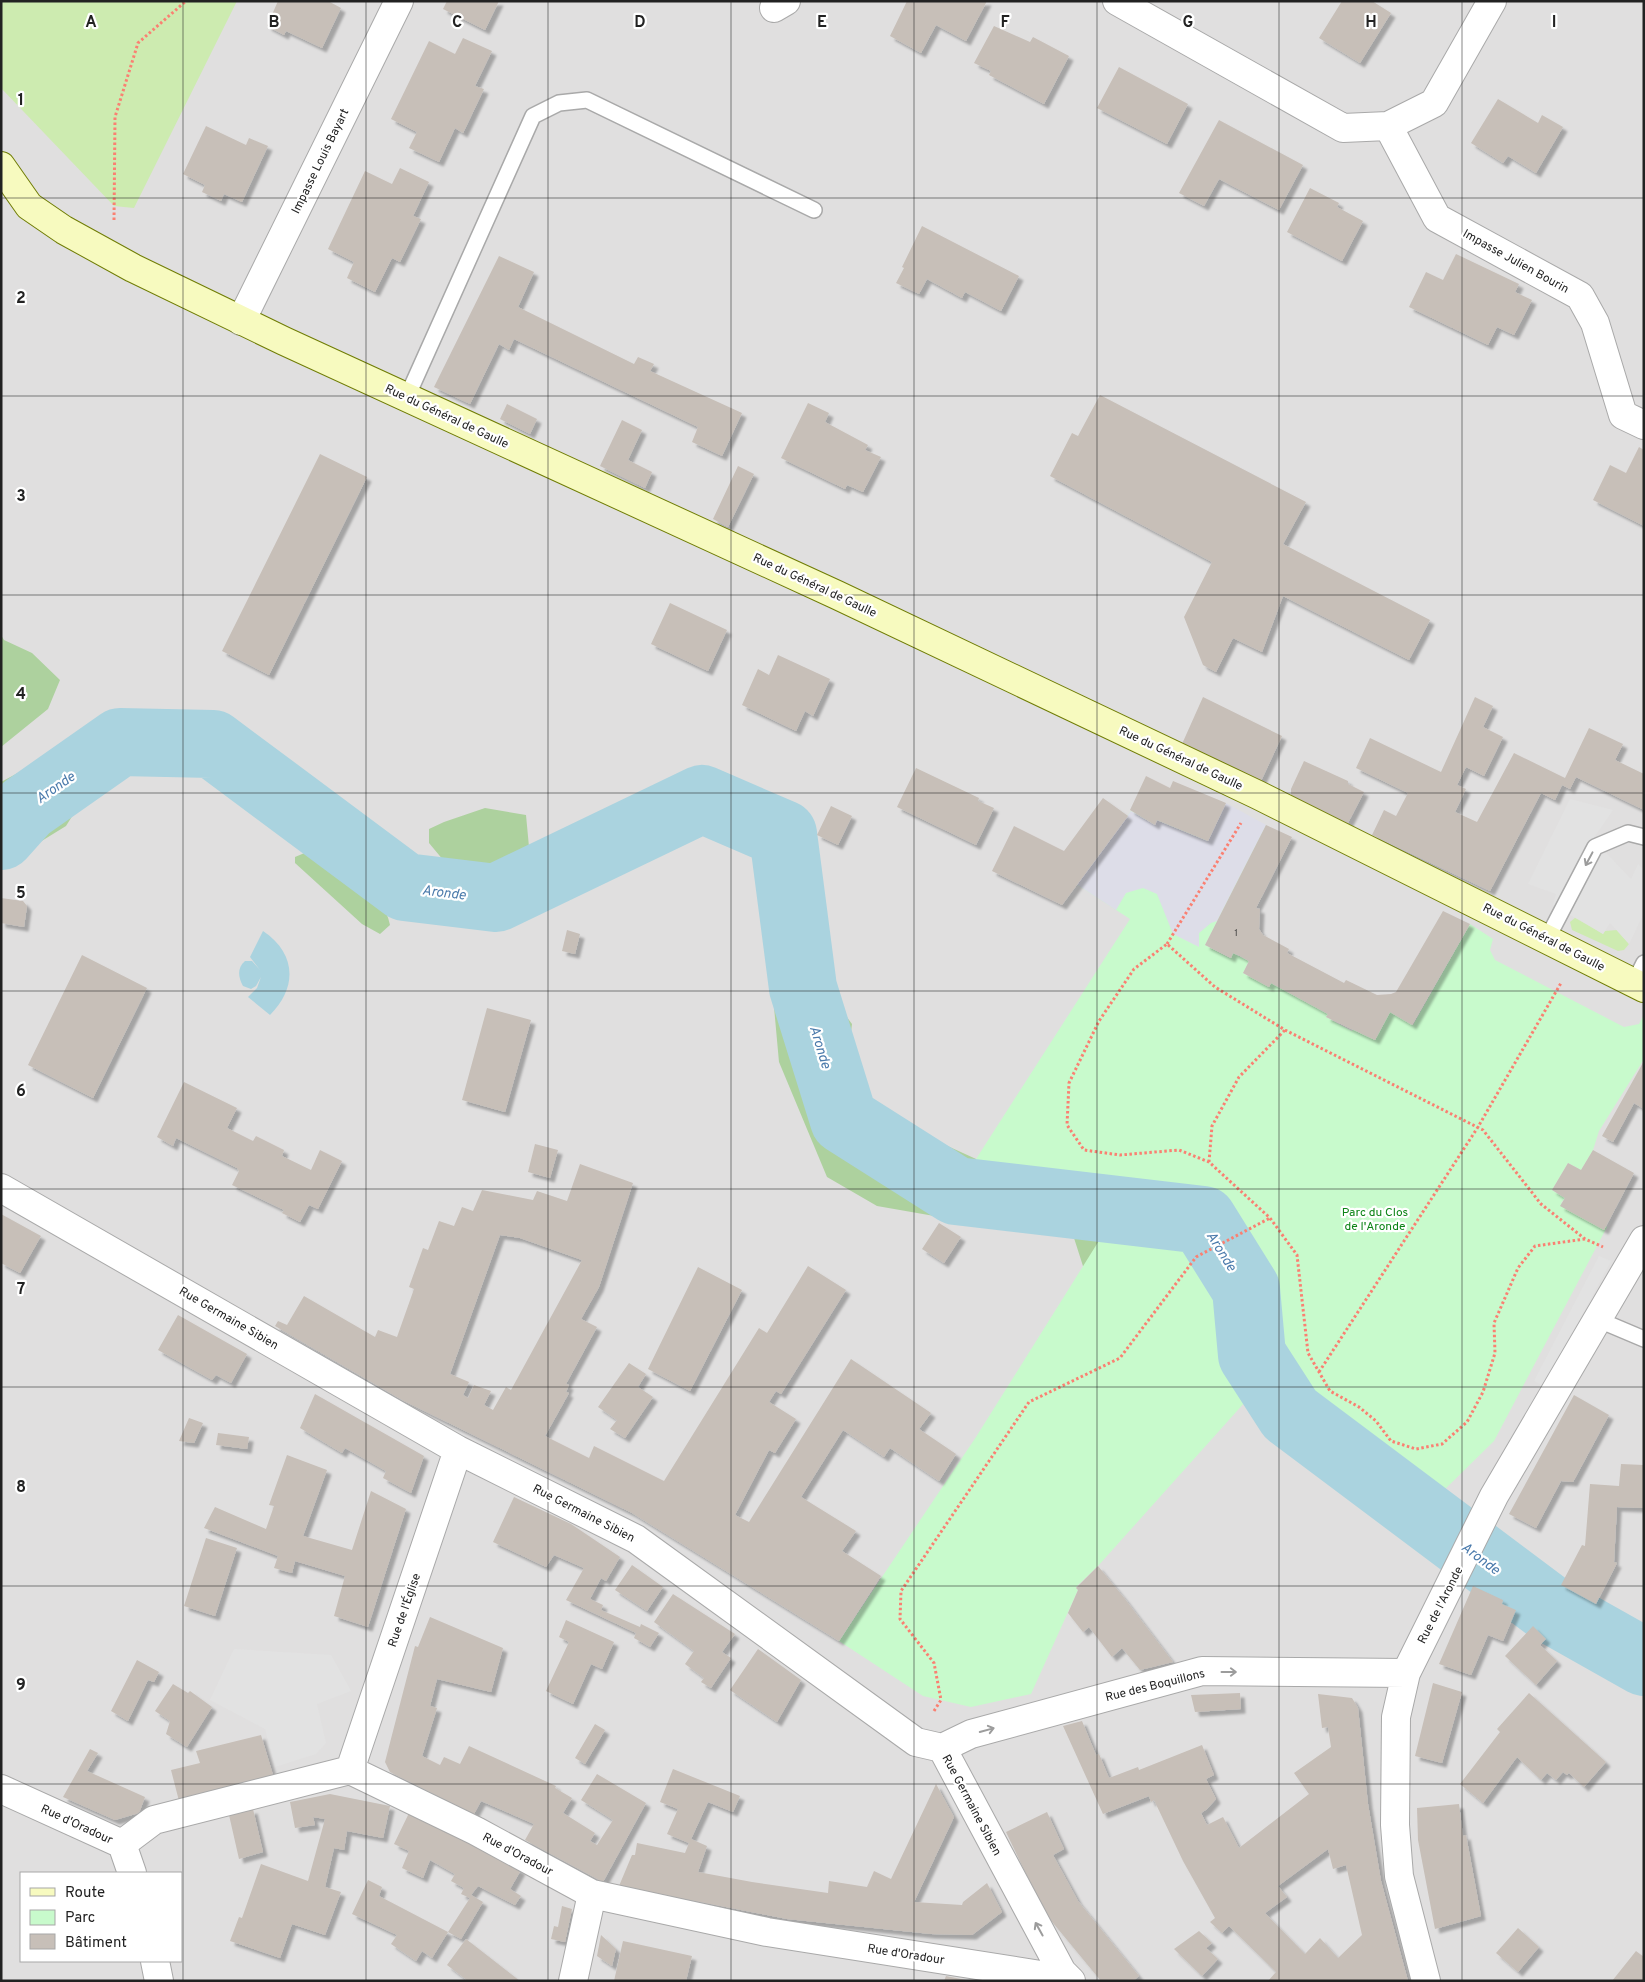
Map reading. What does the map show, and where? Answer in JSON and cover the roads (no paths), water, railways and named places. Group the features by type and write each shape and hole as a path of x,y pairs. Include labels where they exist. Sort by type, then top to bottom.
{"street":[{"name":"Impasse Louis Bayart","path":"241,321 399,1"},
{"path":"1117,1 1343,128 1388,126 1434,103 1492,1"},
{"name":"Impasse Julien Bourin","path":"1388,126 1437,218 1580,296 1596,323 1622,415 1644,425"},
{"name":"Rue du Général de Gaulle","path":"1,166 29,206 64,230 241,321 838,595 1258,795 1577,955 1640,978"},
{"name":"Rue Germaine Sibien","path":"1,1188 458,1450 636,1539 916,1742 942,1748 1067,1976"},
{"name":"Rue de l'Aronde","path":"1426,1981 1399,1876 1395,1825 1396,1717 1406,1673 1445,1599 1494,1496 1599,1320 1638,1250"},
{"name":"Rue de l'Église","path":"350,1770 458,1450"},
{"name":"Rue des Boquillons","path":"942,1748 971,1734 1202,1671 1406,1673"},
{"name":"Rue d'Oradour","path":"1,1789 122,1844 154,1820 350,1770 476,1831 592,1894 767,1932 1047,1976 1067,1976"},
{"path":"122,1844 132,1872"},
{"path":"573,1981 592,1894"},
{"path":"155,1962 159,1981"}],"lane":[{"path":"407,398 533,116 559,103 587,100 814,210"},
{"path":"1547,939 1595,847 1628,832 1644,837"},
{"path":"1599,1320 1644,1338"}],"water":[{"path":"263,931 282,949 289,971 289,982 285,993 270,1015 248,997 257,988 261,977 256,986 251,989 243,986 239,976 245,961 252,961 260,970 250,957"}],"waterway":[{"name":"Aronde","path":"1,836 26,808 120,742 213,744 405,887 496,898 702,799 783,834 803,988 844,1120 956,1191 1203,1220 1246,1289 1252,1355 1290,1414 1550,1609 1644,1662"}],"park label":[{"name":"Parc du Clos de l'Aronde","path":"1375,1219"}]}
